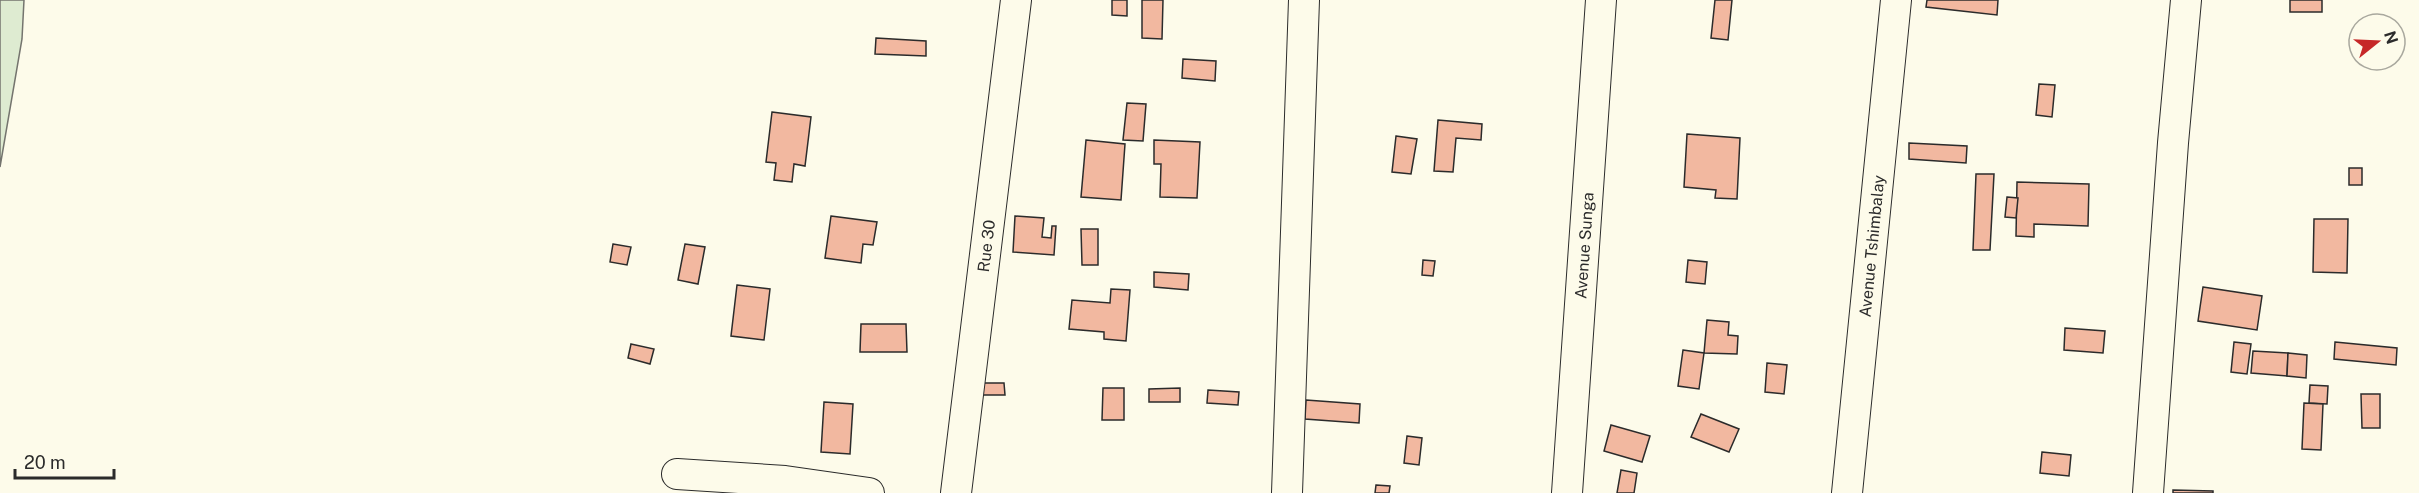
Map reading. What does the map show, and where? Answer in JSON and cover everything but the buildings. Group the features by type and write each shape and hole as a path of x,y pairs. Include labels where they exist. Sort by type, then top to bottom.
{"street":[{"name":"Rue 30","path":"956,493 1016,0"},
{"path":"1287,493 1304,0"},
{"name":"Avenue Sunga","path":"1567,493 1601,0"},
{"name":"Avenue Tshimbalay","path":"1847,493 1896,0"},
{"path":"2148,493 2173,143 2186,0"},
{"path":"677,474 785,481 869,493"}],"green space":[{"path":"0,0 24,0 22,39 0,167"}]}
